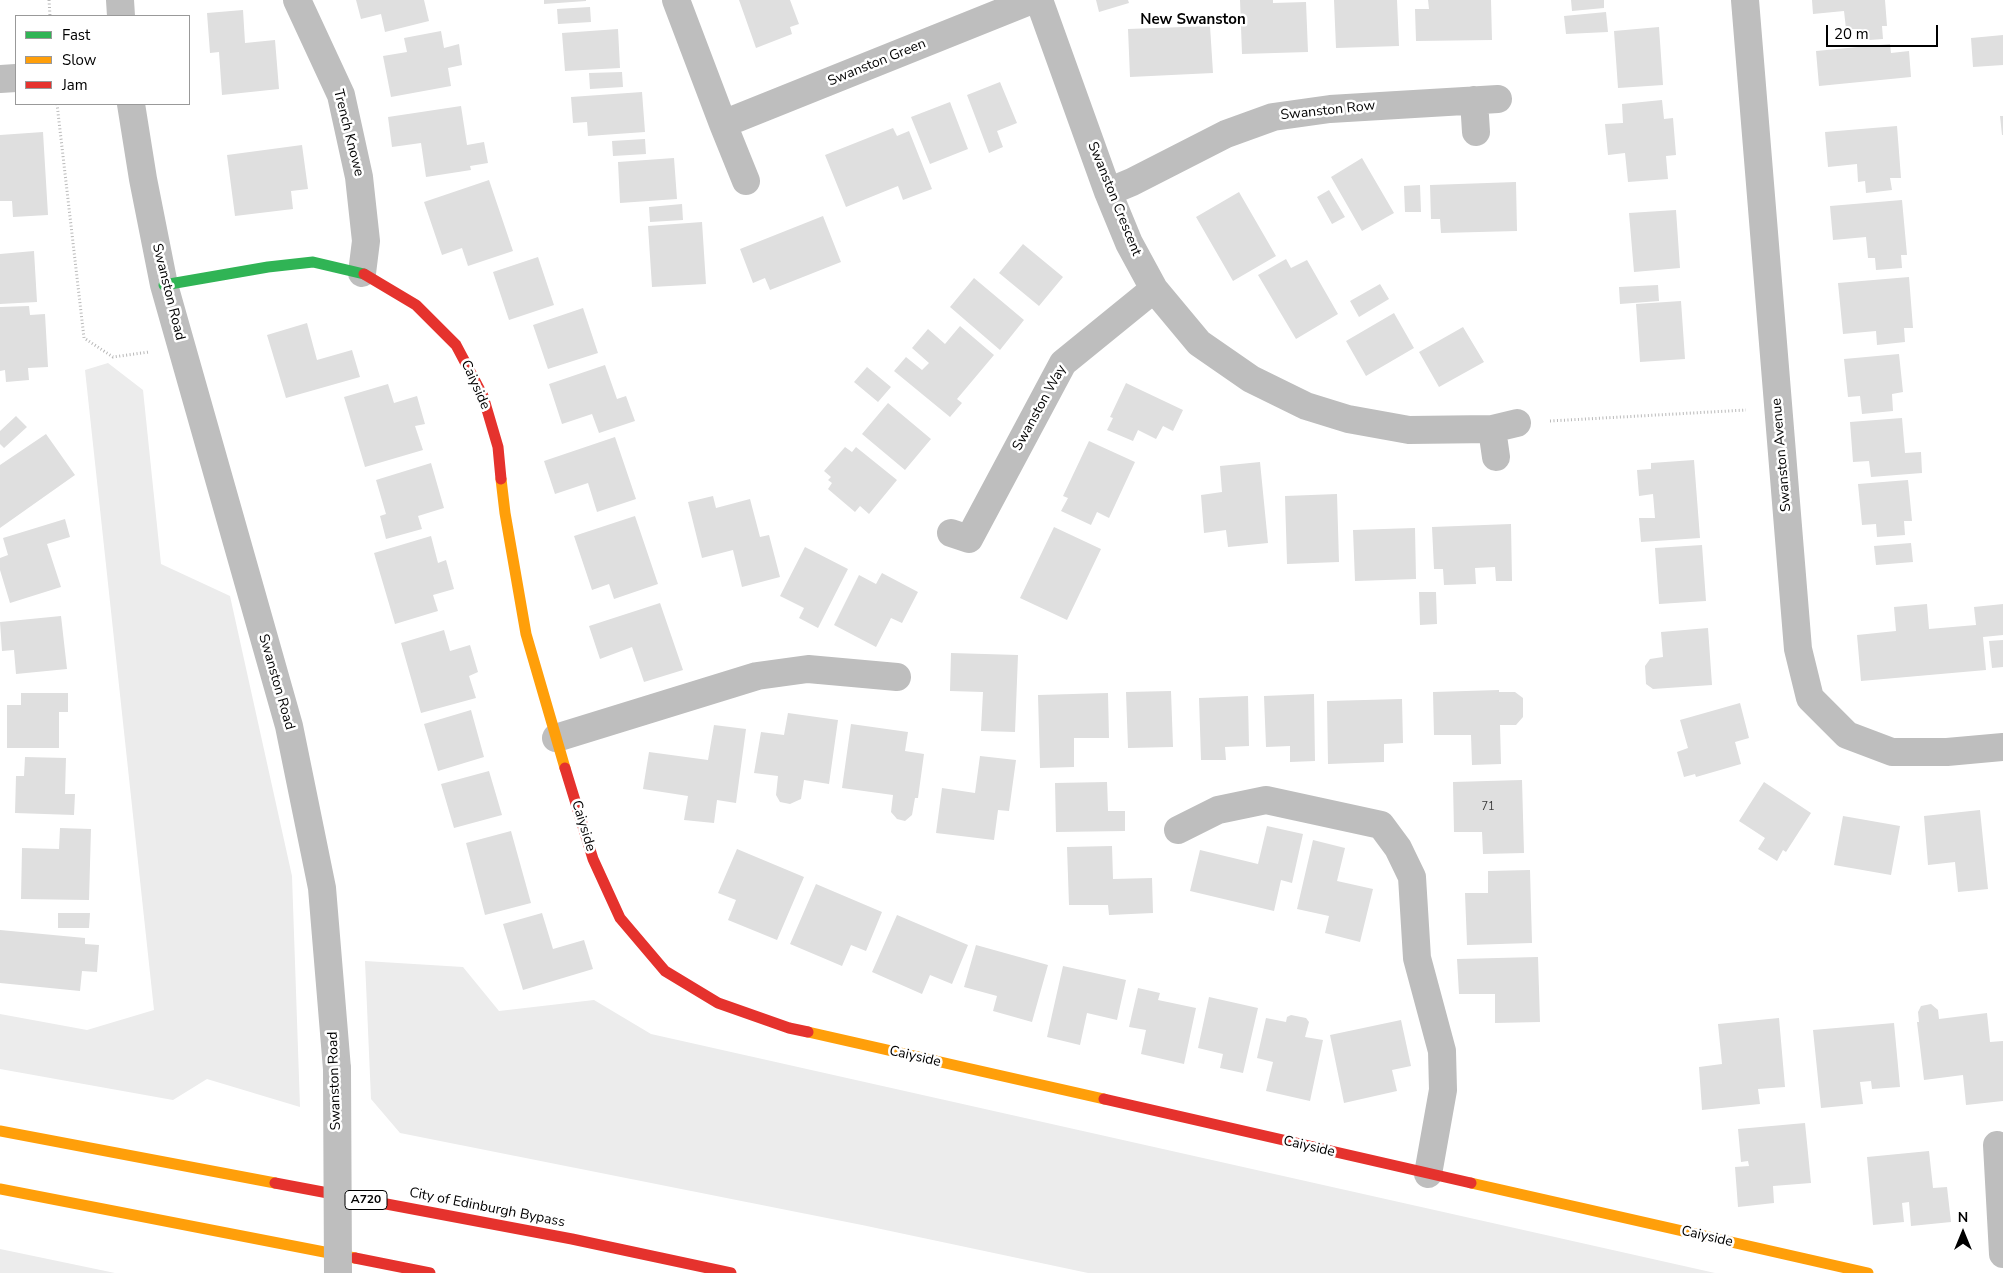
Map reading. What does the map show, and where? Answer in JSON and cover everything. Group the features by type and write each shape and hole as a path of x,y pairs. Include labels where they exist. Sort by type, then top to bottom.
{"main road":[{"name":"Caiyside","path":"164,285 268,267 313,262 362,274 416,305 456,345 483,396 498,447 504,513 526,634 593,859 620,918 665,971 718,1003 789,1028 1868,1273"},
{"name":"City of Edinburgh Bypass","path":"0,1131 552,1236 731,1273"},
{"path":"0,1189 430,1273"}],"street":[{"path":"120,0 121,15"},
{"name":"Trench Knowe","path":"297,0 341,95 359,177 366,241 362,274"},
{"path":"676,0 746,181"},
{"name":"Swanston Green","path":"723,124 1032,0"},
{"name":"Swanston Crescent","path":"1040,0 1108,192 1130,243 1154,289 1200,343 1251,378 1306,406 1348,420 1409,430 1505,426"},
{"name":"Swanston Avenue","path":"1745,0 1798,649 1810,698 1847,735 1892,752 1947,752 2003,747"},
{"path":"0,79 15,78"},
{"name":"Swanston Row","path":"1108,192 1132,182 1226,134 1273,117 1330,109 1486,100 1476,132"},
{"name":"Swanston Road","path":"131,105 143,179 164,285 289,726 322,888 337,1069 338,1273"},
{"name":"Swanston Way","path":"951,533 969,539 1063,364 1154,289"},
{"path":"1496,457 1505,426"},
{"path":"556,738 757,676 808,669 897,677"},
{"path":"1178,830 1218,810 1266,800 1382,825 1398,848 1412,877 1417,958 1442,1051 1443,1090 1428,1174"},
{"path":"1996,1146 2003,1254"}],"path":[{"path":"49,0 50,15"},
{"path":"57,105 84,338 113,356 182,348"},
{"path":"1505,426 1778,408"}],"shaded area":[{"path":"108,363 143,390 161,564 230,596 292,876 300,1107 207,1079 173,1100 0,1069 0,1014 87,1030 154,1010 85,370"},
{"path":"365,961 463,967 499,1011 594,1000 651,1034 1715,1273 1088,1273 862,1225 400,1133 371,1099"},
{"path":"0,1249 115,1273 0,1273"}],"building":[{"path":"356,0 424,0 429,21 385,32 381,14 361,19"},
{"path":"544,0 586,0 586,1 544,4"},
{"path":"739,0 790,0 799,24 790,27 792,34 756,48"},
{"path":"1096,0 1128,0 1129,3 1099,12"},
{"path":"1240,0 1273,0 1273,3 1306,2 1308,52 1242,54"},
{"path":"1334,0 1397,0 1399,46 1336,48"},
{"path":"1428,0 1491,0 1492,40 1416,41 1415,9 1429,9"},
{"path":"1571,0 1604,0 1604,8 1572,11"},
{"path":"1812,0 1885,0 1887,26 1882,26 1883,39 1856,41 1855,29 1846,29 1844,11 1813,14"},
{"path":"590,7 591,22 558,24 557,9"},
{"path":"243,10 245,43 275,40 279,89 222,95 219,52 210,53 207,13"},
{"path":"1606,12 1608,32 1566,34 1564,16"},
{"path":"1210,26 1213,73 1130,77 1128,29"},
{"path":"1659,27 1663,85 1618,88 1614,31"},
{"path":"618,29 620,68 565,71 562,33"},
{"path":"441,31 444,48 459,44 462,65 448,68 451,86 391,97 383,56 407,52 404,38"},
{"path":"2003,35 2003,65 1973,67 1971,38"},
{"path":"1890,44 1891,53 1909,51 1911,77 1819,86 1816,51"},
{"path":"622,72 623,87 590,89 589,73"},
{"path":"1000,82 1017,123 997,131 1003,147 989,153 967,95"},
{"path":"642,92 645,132 588,136 587,122 573,123 571,97"},
{"path":"1662,100 1664,119 1673,118 1676,155 1666,156 1668,179 1628,182 1625,153 1608,155 1605,124 1623,123 1622,104"},
{"path":"950,102 968,149 930,164 911,117"},
{"path":"461,106 467,145 484,142 488,163 470,166 471,170 426,177 421,143 392,147 388,117"},
{"path":"2000,116 2003,116 2003,135 2002,135"},
{"path":"1897,126 1901,178 1890,178 1892,190 1866,193 1865,181 1858,182 1857,164 1828,167 1825,132"},
{"path":"893,128 897,136 909,131 932,189 903,200 898,186 846,207 825,155"},
{"path":"43,132 48,215 13,217 12,201 0,201 0,135"},
{"path":"645,139 646,154 613,156 612,141"},
{"path":"302,145 308,189 291,191 293,209 235,216 227,155"},
{"path":"674,158 677,199 620,203 618,162"},
{"path":"1362,158 1394,213 1362,231 1331,177"},
{"path":"489,180 513,251 468,266 462,248 442,255 424,202"},
{"path":"1516,182 1517,231 1441,233 1440,219 1431,219 1430,185"},
{"path":"1420,185 1421,212 1405,212 1404,186"},
{"path":"1329,190 1345,217 1332,224 1317,197"},
{"path":"1239,192 1276,256 1233,281 1196,217"},
{"path":"1902,200 1907,255 1901,255 1902,268 1876,270 1875,258 1868,258 1866,237 1833,240 1830,206"},
{"path":"682,204 683,220 650,222 649,207"},
{"path":"1676,210 1680,268 1634,272 1629,213"},
{"path":"823,216 841,262 770,290 765,278 753,283 740,249"},
{"path":"702,222 706,284 652,287 648,226"},
{"path":"1023,244 1063,277 1039,306 999,273"},
{"path":"34,251 37,302 0,304 0,254"},
{"path":"538,257 554,305 509,320 493,272"},
{"path":"1286,259 1291,268 1307,260 1338,314 1296,339 1258,275"},
{"path":"1909,277 1913,328 1904,328 1905,342 1877,345 1876,331 1843,334 1838,283"},
{"path":"974,278 1024,320 1000,350 950,307"},
{"path":"1380,284 1389,299 1359,317 1350,301"},
{"path":"1658,285 1659,301 1620,304 1619,287"},
{"path":"1681,301 1685,359 1640,362 1636,304"},
{"path":"29,306 30,315 45,314 48,367 28,368 29,380 6,382 5,370 0,371 0,307"},
{"path":"583,308 598,353 548,369 533,325"},
{"path":"1394,313 1414,348 1366,376 1346,341"},
{"path":"307,323 317,360 352,350 360,377 286,398 267,335"},
{"path":"960,326 994,355 957,399 962,403 950,417 894,371 906,357 922,370 929,363 912,348 928,329 945,344"},
{"path":"1463,327 1484,362 1439,387 1419,352"},
{"path":"1899,354 1903,392 1892,394 1893,411 1862,414 1860,396 1848,397 1844,359"},
{"path":"605,365 617,399 626,396 635,421 599,433 592,414 562,424 549,384"},
{"path":"867,367 891,387 878,402 854,382"},
{"path":"1126,383 1183,410 1173,431 1163,426 1156,439 1138,430 1133,441 1107,430 1113,418 1110,417"},
{"path":"388,384 394,403 417,396 425,424 415,426 423,450 365,467 344,397"},
{"path":"888,403 931,439 905,470 862,434"},
{"path":"16,416 27,427 4,448 0,444 0,431"},
{"path":"1902,418 1905,453 1921,452 1922,473 1871,477 1869,461 1853,462 1850,422"},
{"path":"46,434 75,475 0,528 0,465"},
{"path":"615,437 636,499 597,512 588,483 555,494 544,461"},
{"path":"1089,441 1135,462 1109,518 1097,512 1091,525 1061,511 1068,498 1063,496"},
{"path":"845,447 852,452 856,447 897,480 869,514 860,506 855,512 828,489 832,483 828,480 831,477 824,471"},
{"path":"1694,460 1700,538 1641,542 1639,518 1655,518 1653,494 1639,496 1637,470 1651,469 1651,463"},
{"path":"1260,462 1268,543 1228,547 1226,530 1204,533 1201,495 1222,492 1220,466"},
{"path":"431,463 444,508 418,516 422,529 386,539 380,516 386,514 376,480"},
{"path":"1908,480 1912,521 1904,521 1905,535 1877,537 1876,524 1862,525 1858,484"},
{"path":"1337,494 1339,562 1287,564 1285,496"},
{"path":"713,496 716,508 750,499 760,537 769,535 780,577 742,587 733,550 702,558 688,502"},
{"path":"635,516 658,584 614,599 609,584 592,590 574,536"},
{"path":"65,519 70,537 47,544 61,587 10,603 0,570 0,558 8,555 3,538"},
{"path":"1511,524 1512,581 1496,581 1495,567 1475,568 1476,584 1444,585 1443,569 1434,569 1432,527"},
{"path":"1054,527 1101,549 1067,620 1020,598"},
{"path":"1415,528 1416,579 1355,581 1353,530"},
{"path":"431,536 438,563 446,560 454,589 433,595 438,611 395,624 374,553"},
{"path":"1911,543 1913,562 1876,565 1874,546"},
{"path":"1702,545 1706,601 1659,604 1655,548"},
{"path":"805,547 848,569 818,628 799,618 804,608 780,596"},
{"path":"882,573 918,592 902,623 891,618 876,647 834,625 859,575 876,584"},
{"path":"1419,592 1436,592 1437,624 1420,625"},
{"path":"660,603 683,670 644,682 632,647 600,659 589,626"},
{"path":"1927,604 1929,629 1976,625 1974,607 2003,604 2003,635 1983,637 1986,670 1861,681 1857,635 1896,631 1894,607"},
{"path":"61,616 67,669 16,674 14,650 2,651 0,622"},
{"path":"1708,628 1712,685 1653,689 1646,684 1645,666 1650,659 1663,657 1661,632"},
{"path":"444,630 450,651 470,645 478,672 469,676 476,698 421,713 401,643"},
{"path":"2003,640 2003,667 1992,668 1989,641"},
{"path":"951,653 1018,655 1015,732 981,731 983,692 950,691"},
{"path":"1499,690 1499,692 1515,692 1523,698 1523,717 1516,725 1500,725 1501,764 1472,765 1471,735 1434,735 1433,692"},
{"path":"1171,691 1173,747 1128,748 1126,692"},
{"path":"21,693 68,693 68,712 59,712 59,748 7,748 7,705 21,705"},
{"path":"1108,693 1109,738 1074,738 1074,767 1040,768 1038,695"},
{"path":"1314,694 1315,761 1290,762 1290,746 1266,747 1264,696"},
{"path":"1248,696 1249,746 1225,747 1226,760 1201,760 1199,698"},
{"path":"1402,699 1403,743 1384,744 1384,762 1328,764 1327,701"},
{"path":"1740,703 1749,738 1735,742 1741,764 1696,777 1695,774 1684,777 1677,752 1688,748 1680,720"},
{"path":"471,710 484,757 438,771 424,724"},
{"path":"788,713 838,720 829,784 804,780 801,799 790,804 780,802 776,795 778,776 754,773 761,732 784,735"},
{"path":"851,724 908,732 905,751 924,754 918,798 915,798 912,815 905,821 897,819 891,812 893,795 842,788"},
{"path":"714,725 746,729 736,803 717,800 714,823 684,820 688,796 643,789 649,752 708,760"},
{"path":"980,756 1016,760 1009,811 998,810 994,840 936,833 942,788 975,793"},
{"path":"25,757 66,758 65,794 75,794 74,815 15,813 16,776 24,776"},
{"path":"489,771 502,815 454,828 441,784"},
{"path":"1522,780 1524,853 1483,854 1482,832 1454,832 1453,782"},
{"path":"1107,782 1108,811 1125,811 1125,831 1056,832 1055,783"},
{"path":"1764,782 1811,813 1786,852 1783,850 1777,861 1758,849 1765,838 1739,821"},
{"path":"1980,810 1988,889 1958,892 1955,862 1928,865 1924,816"},
{"path":"1843,816 1900,826 1891,875 1834,865"},
{"path":"1267,826 1303,834 1292,883 1281,880 1274,911 1190,891 1200,850 1258,864"},
{"path":"60,828 91,829 89,900 21,899 22,848 59,849"},
{"path":"511,831 531,903 485,915 466,843"},
{"path":"1313,840 1345,848 1337,881 1373,889 1360,942 1325,933 1329,916 1297,909"},
{"path":"1112,846 1113,879 1152,878 1153,913 1109,915 1108,905 1069,905 1067,847"},
{"path":"737,849 804,877 777,940 728,920 736,900 718,893"},
{"path":"1530,870 1532,943 1467,945 1465,893 1488,893 1488,871"},
{"path":"816,884 882,912 866,951 851,945 842,966 790,944"},
{"path":"58,913 90,913 89,928 58,928"},
{"path":"542,913 553,949 584,940 593,969 523,990 503,924"},
{"path":"897,915 968,945 952,984 930,975 922,994 872,972"},
{"path":"0,930 85,938 85,944 99,945 97,972 82,971 80,991 0,983"},
{"path":"976,945 1048,965 1032,1022 993,1011 997,996 964,987"},
{"path":"1538,957 1540,1022 1495,1023 1495,994 1459,994 1457,959"},
{"path":"1063,966 1126,980 1117,1020 1087,1013 1080,1045 1047,1037"},
{"path":"1138,988 1160,993 1158,1000 1196,1008 1184,1064 1141,1054 1146,1030 1129,1027"},
{"path":"1209,997 1258,1008 1243,1073 1220,1068 1223,1054 1198,1048"},
{"path":"1931,1004 1938,1010 1939,1019 1987,1013 1990,1042 2003,1041 2003,1101 1966,1105 1963,1075 1924,1080 1917,1022 1919,1022 1918,1012 1921,1006"},
{"path":"1291,1015 1306,1018 1309,1022 1305,1037 1323,1040 1310,1101 1266,1091 1273,1062 1257,1058 1266,1018 1286,1022 1287,1017"},
{"path":"1779,1018 1785,1087 1758,1089 1760,1104 1702,1110 1699,1067 1722,1064 1718,1024"},
{"path":"1401,1020 1411,1066 1392,1070 1397,1091 1344,1103 1330,1035"},
{"path":"1894,1023 1900,1087 1872,1089 1871,1081 1860,1082 1863,1104 1821,1108 1813,1030"},
{"path":"1805,1123 1811,1183 1773,1186 1774,1203 1738,1207 1735,1167 1749,1166 1748,1161 1741,1162 1738,1129"},
{"path":"1929,1151 1933,1188 1947,1187 1951,1222 1911,1226 1909,1202 1902,1203 1904,1222 1873,1225 1867,1157"}],"traffic: fast":[{"path":"164,285 268,267 313,262 364,274"}],"traffic: slow":[{"path":"501,479 526,634 565,768"},
{"path":"808,1032 1104,1099"},
{"path":"0,1131 275,1183"},
{"path":"1471,1183 1868,1273"},
{"path":"0,1189 355,1258"}],"traffic: jam":[{"path":"364,274 416,305 456,345 483,396 498,447 501,479"},
{"path":"565,768 593,859 620,918 665,971 718,1003 789,1028 808,1032"},
{"path":"1104,1099 1471,1183"},
{"path":"275,1183 572,1239 731,1273"},
{"path":"355,1258 430,1273"}],"district":[{"name":"New Swanston","path":"1193,20"}]}
